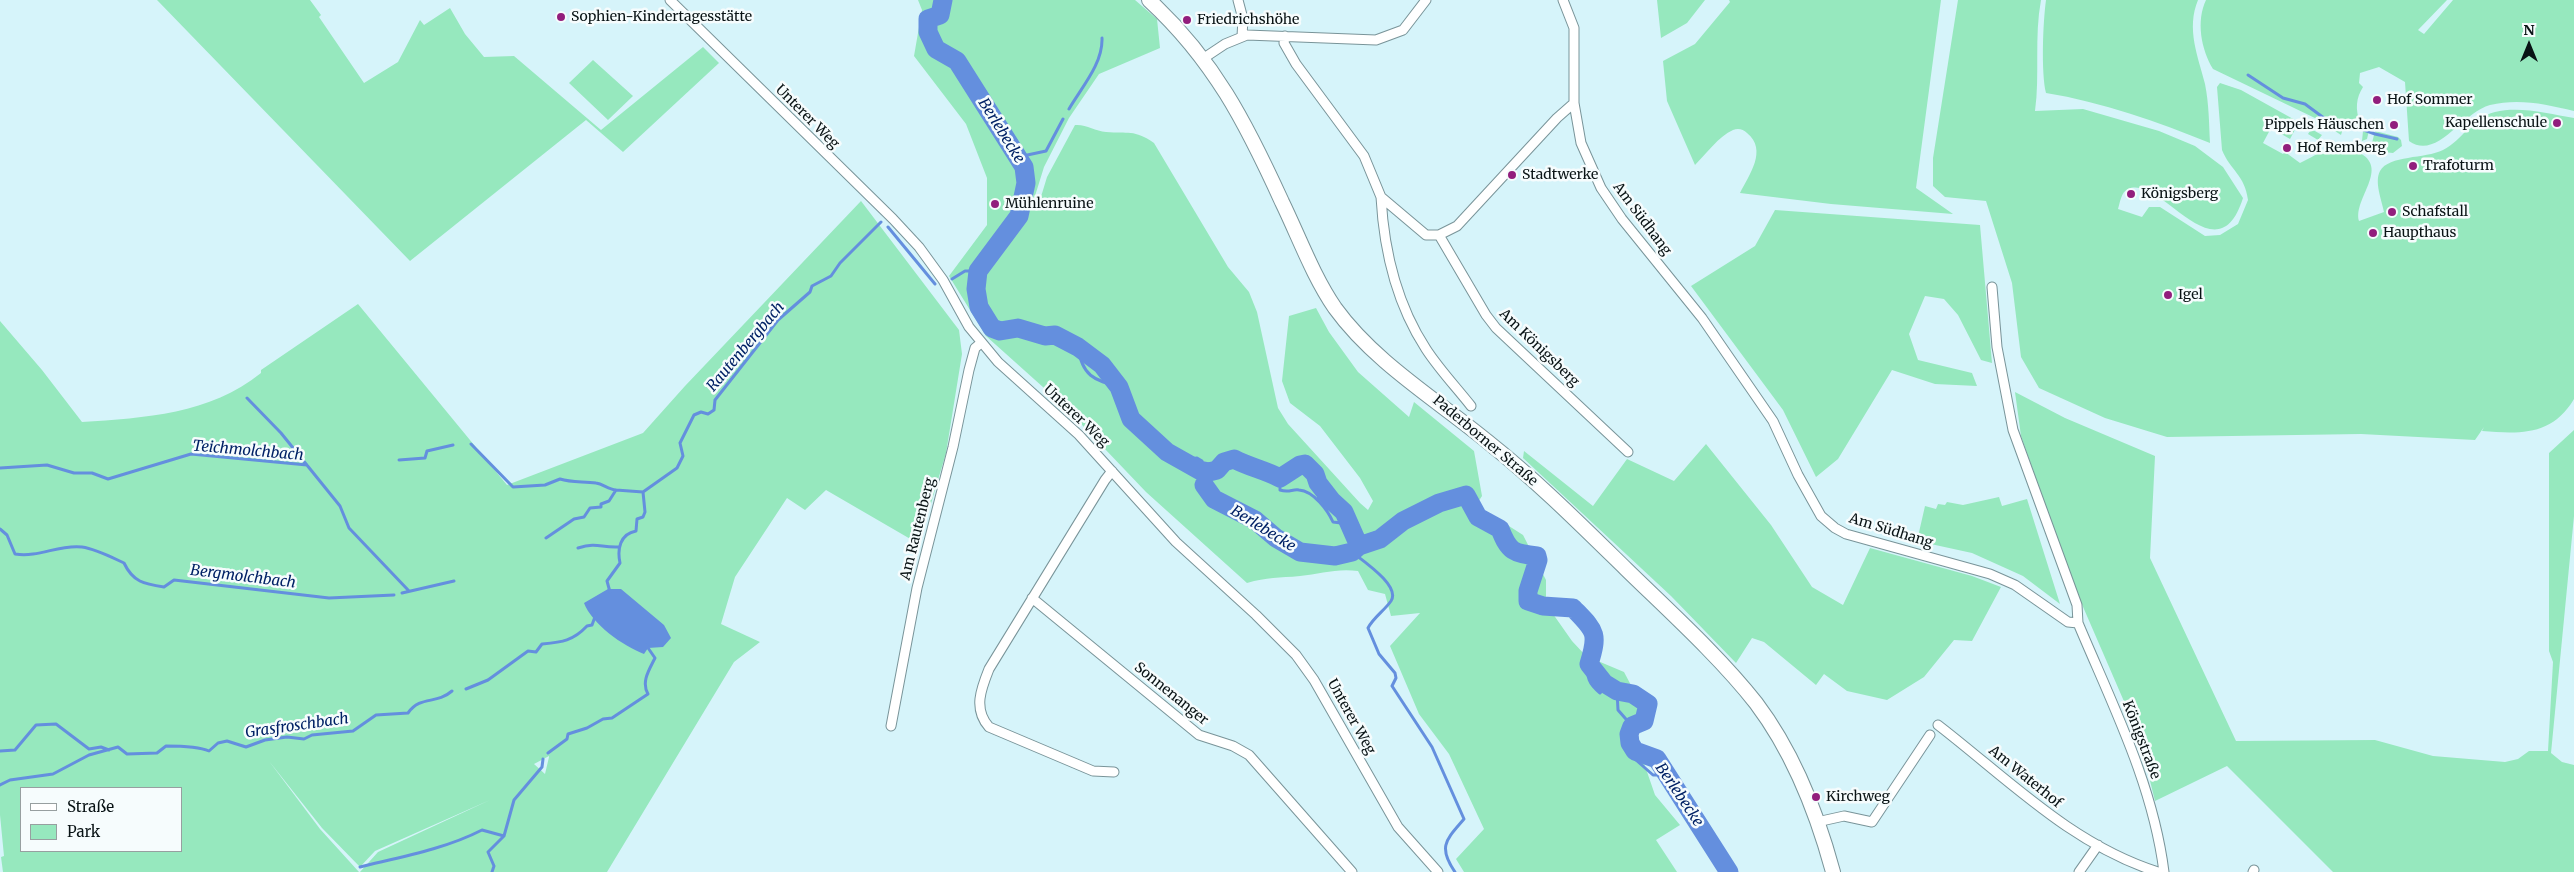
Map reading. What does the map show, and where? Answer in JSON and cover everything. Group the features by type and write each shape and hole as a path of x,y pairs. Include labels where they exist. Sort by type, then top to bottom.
{"main road":[{"name":"Paderborner Straße","path":"1149,0 1176,25 1204,58 1240,116 1318,280 1336,308 1372,348 1531,479 1665,607 1756,703 1780,740 1797,773 1817,822 1832,872"}],"street":[{"name":"Unterer Weg","path":"670,0 894,219 919,247 943,280 981,343 1022,384 1079,436 1176,542 1256,615 1296,655 1314,680 1398,827 1438,872"},
{"path":"1238,0 1242,18 1242,36"},
{"path":"1204,58 1225,44 1242,36 1376,40 1403,30 1426,0"},
{"name":"Am Südhang","path":"1563,0 1574,28 1574,103 1582,143 1601,188 1622,219 1702,318 1773,421 1798,475 1821,516 1846,534 1990,574 2015,585 2068,622 2078,623"},
{"path":"1285,36 1284,43 1296,64 1364,156 1381,197 1384,244 1392,278 1403,304 1426,349 1471,406"},
{"path":"1381,197 1415,228 1426,235 1439,235 1457,226 1557,118 1574,103"},
{"name":"Am Königsberg","path":"1439,235 1466,283 1496,328 1628,452"},
{"path":"1992,287 1997,347 2013,430 2077,606 2078,623"},
{"name":"Am Rautenberg","path":"891,726 917,588 953,447 969,370 975,348 981,343"},
{"path":"1112,471 989,669 980,697 980,713 989,727 1093,771 1114,772"},
{"name":"Sonnenanger","path":"1032,598 1199,736 1233,746 1249,755 1352,872"},
{"name":"Königstraße","path":"2078,623 2135,758 2155,816 2164,872"},
{"name":"Am Waterhof","path":"1938,725 2057,821 2142,868 2158,872"},
{"path":"1817,822 1844,816 1872,822 1930,735"},
{"path":"2079,872 2098,845"}],"green space":[{"path":"157,0 310,0 321,15 319,17 364,83 398,62 420,20 424,25 450,8 465,34 484,57 514,56 601,130 703,47 719,63 623,152 586,120 410,261"},
{"path":"918,0 1135,0 1157,19 1160,48 1099,74 1069,118 1044,167 1035,196 1040,200 1047,177 1075,125 1106,132 1136,134 1154,143 1228,267 1249,292 1257,312 1278,408 1288,424 1360,503 1368,510 1373,501 1360,478 1320,426 1290,403 1282,381 1289,316 1316,308 1329,332 1358,372 1409,417 1414,402 1474,451 1482,496 1476,505 1523,535 1546,580 1546,604 1572,641 1586,656 1624,672 1642,706 1635,737 1655,795 1680,825 1656,840 1677,872 1464,872 1456,859 1484,829 1449,754 1419,714 1390,646 1420,613 1391,616 1385,594 1368,590 1358,571 1336,571 1247,583 1146,492 1063,405 986,336 949,276 987,225 987,178 966,124 914,56 922,10"},
{"path":"1657,0 1705,0 1687,23 1661,38"},
{"path":"1729,0 1941,0 1916,188 1953,214 1831,204 1740,193 1755,163 1756,147 1753,140 1740,129 1733,130 1723,136 1695,165 1667,101 1663,61 1695,44 1730,2"},
{"path":"1958,0 2041,0 2035,111 2083,109 2159,131 2195,146 2223,167 2243,198 2232,221 2219,229 2204,227 2188,219 2156,196 2141,188 2126,190 2121,198 2118,209 2142,217 2149,207 2160,207 2205,236 2220,235 2238,224 2248,200 2241,178 2222,150 2217,87 2220,83 2241,90 2322,135 2318,140 2308,134 2310,131 2298,124 2290,139 2271,128 2263,143 2283,154 2285,152 2300,163 2334,147 2358,152 2367,159 2371,166 2371,175 2361,203 2359,221 2384,212 2379,192 2378,175 2385,166 2391,162 2443,150 2456,141 2473,124 2487,115 2505,110 2514,110 2534,111 2574,118 2574,399 2556,420 2545,426 2522,432 2482,431 2484,427 2475,440 2361,434 2167,437 2105,418 2039,388 2021,357 2012,283 1986,201 1945,197 1933,186 1933,158"},
{"path":"2046,0 2198,0 2193,21 2193,32 2205,84 2210,143 2130,113 2046,93 2043,73 2043,47"},
{"path":"2206,0 2447,0 2418,30 2424,34 2453,0 2574,0 2574,111 2522,102 2490,105 2469,117 2439,141 2419,146 2409,141 2405,82 2379,67 2360,73 2359,83 2363,87 2359,95 2357,113 2360,123 2370,126 2367,139 2362,141 2363,131 2344,125 2341,135 2317,119 2213,69 2205,53 2201,35 2201,17"},
{"path":"593,60 633,96 608,120 569,83"},
{"path":"2375,131 2398,137 2401,140 2402,146 2393,153 2373,151 2371,147"},
{"path":"861,201 959,330 962,354 946,453 919,544 826,490 805,510 787,498 735,577 721,624 760,642 734,662 607,872 360,872 378,852 490,800 375,851 360,867 322,828 269,761 320,829 359,872 3,872 1,857 4,856 0,815 0,321 42,370 82,422 153,416 199,405 220,397 241,387 261,373 261,370 358,304 507,485 643,433 685,386","holes":["549,757 545,774 534,764"]},
{"path":"1775,210 1980,225 1992,363 1981,360 1958,315 1944,299 1925,296 1909,334 1918,360 1972,373 1977,386 1935,384 1892,370 1838,459 1816,477 1783,410 1691,286 1755,246"},
{"path":"2015,392 2065,418 2155,456 2150,558 2236,741 2375,740 2433,756 2505,762 2518,759 2529,751 2548,751 2553,662 2549,651 2549,453 2574,430 2574,516 2551,753 2562,762 2574,765 2574,872 2333,872 2227,766 2155,801 2139,736 2074,586 2021,436"},
{"path":"1706,444 1771,525 1812,587 1843,605 1870,548 1972,576 2001,587 1972,641 1954,640 1924,677 1887,700 1847,691 1824,674 1816,685 1764,642 1752,638 1736,663 1671,596 1523,458 1524,451 1593,506 1627,459 1674,481"},
{"path":"1999,497 2002,506 2027,499 2060,604 2023,576 1972,553 1917,541 1925,506 1936,509 1938,504 1945,505 1947,502 1963,505"}],"water":[{"path":"608,589 621,589 664,625 671,638 663,647 648,648 644,654 618,640 594,619 584,603"}],"waterway":[{"name":"Berlebecke","path":"943,0 940,15 928,19 928,32 936,49 957,61 1024,167 1026,183 1019,216 978,271 976,289 979,307 992,328 1000,331 1018,328 1045,336 1055,335 1078,347 1102,365 1119,387 1131,419 1167,452 1199,470 1209,472 1217,470 1224,462 1234,459 1280,478 1300,465 1305,464 1315,474 1318,483 1332,501 1344,512 1359,546"},
{"path":"1069,109 1095,66 1099,57 1102,38"},
{"path":"2248,75 2283,98 2305,104 2328,121 2342,122 2375,134 2397,139"},
{"path":"1018,157 1046,151 1063,119"},
{"name":"Rautenbergbach","path":"610,592 607,581 620,563 621,543 626,535 636,531 637,519 643,517 645,512 643,492 677,468 683,456 680,443 694,415 701,412 708,414 714,410 715,400 778,320 810,292 812,286 831,276 840,263 881,222"},
{"path":"888,227 935,284"},
{"path":"952,279 965,271 978,271"},
{"path":"1078,347 1086,371 1096,379 1119,387"},
{"name":"Teichmolchbach","path":"247,398 281,433 340,506 349,528 409,591"},
{"path":"471,444 513,487 545,485 560,479 596,483 616,490"},
{"path":"399,460 425,458 427,451 453,445"},
{"name":"Teichmolchbach","path":"0,468 47,465 74,473 92,473 108,479 191,454 307,465"},
{"path":"1182,460 1197,458 1202,461 1203,471"},
{"path":"1280,478 1280,490 1305,491 1320,502 1333,522 1349,524"},
{"name":"Berlebecke","path":"1204,485 1214,499 1255,520 1276,538 1300,552 1335,556 1352,552 1359,546 1380,539 1403,521 1439,503 1466,495 1478,517 1500,529 1509,547 1522,554 1537,556 1538,560 1528,591 1528,601 1543,606 1573,608 1593,633 1594,645 1589,664 1604,683 1617,691 1633,694 1648,704 1644,721 1632,726 1629,734 1630,743 1635,751 1657,759 1729,872"},
{"path":"1318,500 1321,487"},
{"name":"Bergmolchbach","path":"546,538 574,519 584,517 590,508 601,507 601,504 609,501 616,490 643,492"},
{"path":"1326,510 1335,504"},
{"name":"Bergmolchbach","path":"0,529 7,535 15,554 32,554 65,547 87,548 124,563 135,578 157,586 164,587 174,580 329,598 394,595"},
{"path":"578,548 595,545 619,547"},
{"path":"1352,552 1379,574 1391,588 1393,595 1391,601 1368,628 1379,654 1395,673 1396,678 1392,686 1432,747 1464,819 1446,843 1446,856 1455,872"},
{"name":"Bergmolchbach","path":"402,593 454,581"},
{"name":"Grasfroschbach","path":"466,689 488,680 528,651 536,652 542,644 572,638 587,626 592,625 596,614"},
{"name":"Rautenbergbach","path":"548,753 567,739 568,734 587,728 603,719 612,718 648,694 645,685 648,672 655,658 646,645"},
{"path":"1589,664 1588,677 1593,686 1600,693 1608,685"},
{"name":"Grasfroschbach","path":"0,785 10,780 53,774 89,755 118,747 127,754 157,753 166,746 194,747 209,751 218,743 227,741 246,747 265,740 287,737 304,739 312,735 353,731 376,715 408,713 418,704 440,698 452,691"},
{"path":"1617,691 1618,710 1632,726"},
{"path":"0,751 15,750 36,725 56,724 89,749 101,747 109,750"},
{"path":"1635,751 1636,760 1653,775 1665,775"},
{"name":"Rautenbergbach","path":"492,872 494,866 488,852 504,836 514,800 542,767 543,759"},
{"path":"360,867 438,847 482,830 504,836"}],"place":[{"name":"Sophien-Kindertagesstätte","path":"561,17"},
{"name":"Friedrichshöhe","path":"1187,20"},
{"name":"Hof Sommer","path":"2377,100"},
{"name":"Kapellenschule","path":"2557,123"},
{"name":"Pippels Häuschen","path":"2394,125"},
{"name":"Hof Remberg","path":"2287,148"},
{"name":"Trafoturm","path":"2413,166"},
{"name":"Stadtwerke","path":"1512,175"},
{"name":"Königsberg","path":"2131,194"},
{"name":"Mühlenruine","path":"995,204"},
{"name":"Schafstall","path":"2392,212"},
{"name":"Haupthaus","path":"2373,233"},
{"name":"Igel","path":"2168,295"},
{"name":"Kirchweg","path":"1816,797"}]}
